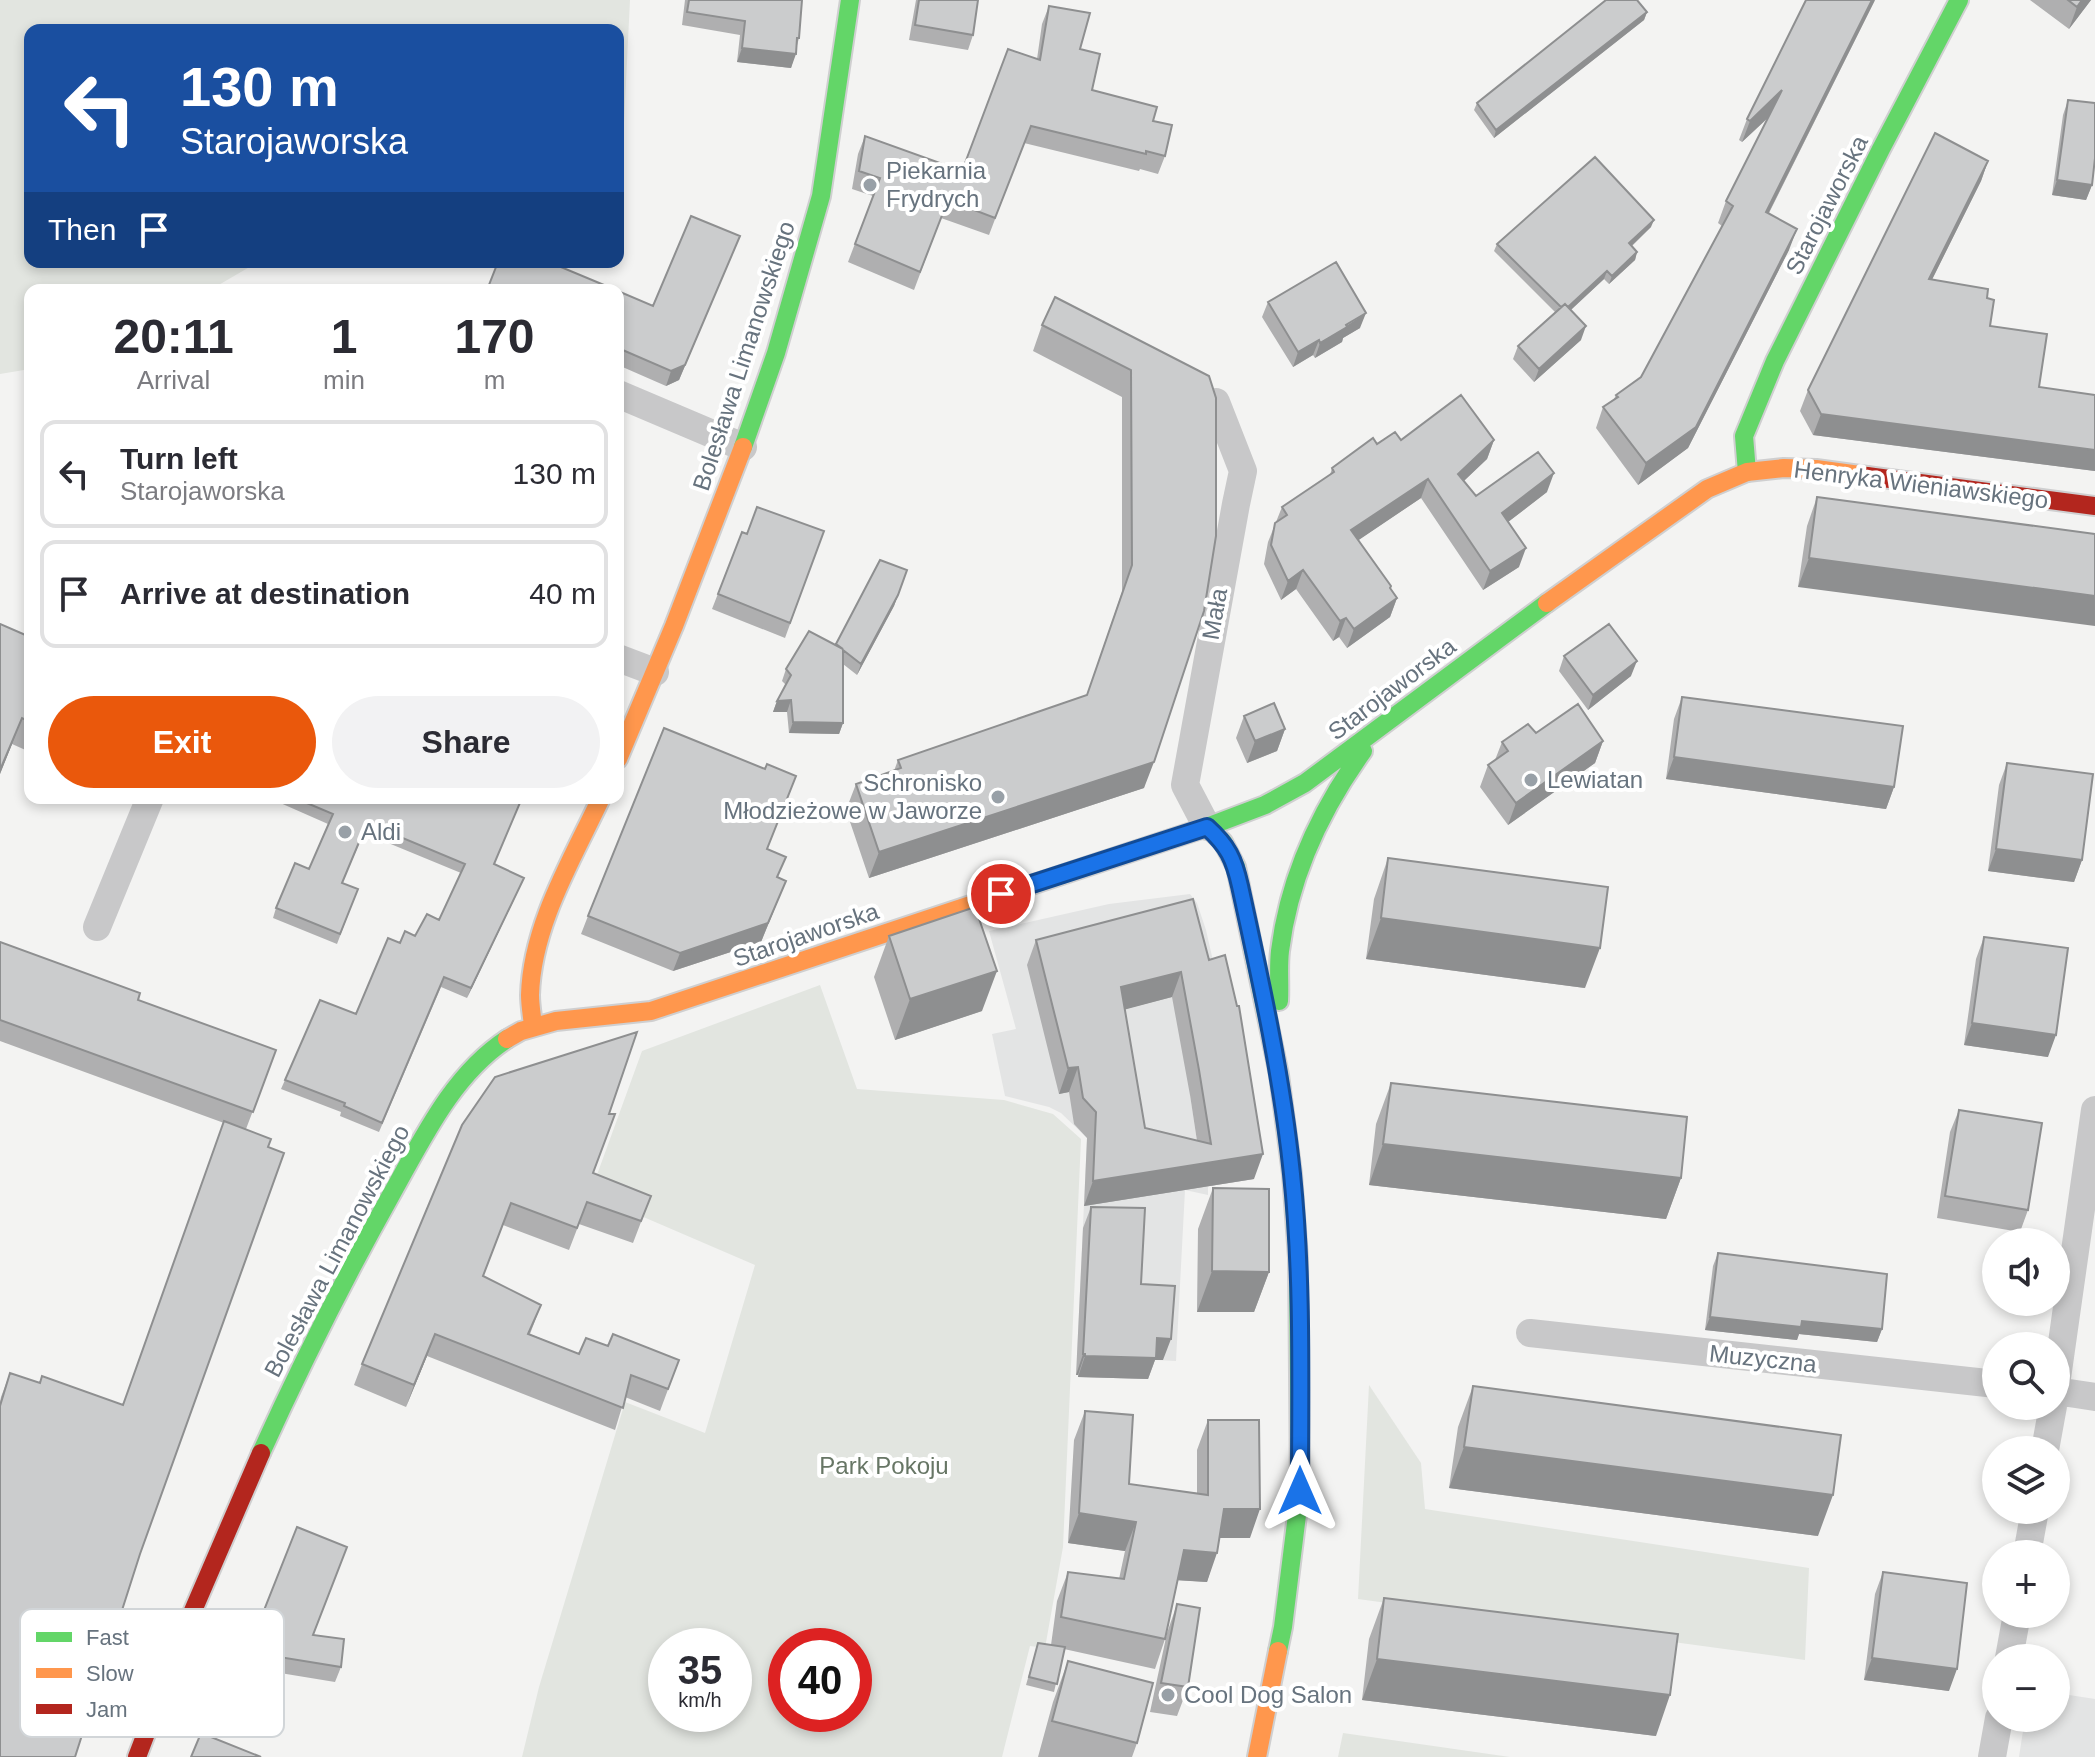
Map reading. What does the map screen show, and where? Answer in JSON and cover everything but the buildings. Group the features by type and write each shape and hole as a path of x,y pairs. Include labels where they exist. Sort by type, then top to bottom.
{"main road":[{"name":"Bolesława Limanowskiego","path":"624,745 743,447 776,353 821,196 850,0"},
{"name":"Starojaworska","path":"533,1026 651,1011 1207,827 1265,805 1305,783 1641,534 1707,489 1747,472 1744,436 1775,361 1959,0"},
{"name":"Henryka Wieniawskiego","path":"1747,472 1816,469 2095,506"},
{"path":"1279,1075 1280,952 1291,896 1322,815 1379,729"},
{"path":"533,1026 529,1009 535,955 545,920 598,804"},
{"path":"1207,827 1223,842 1236,867 1279,1075 1292,1174 1298,1258 1300,1491 1283,1627 1257,1757"},
{"name":"Bolesława Limanowskiego","path":"195,1609 278,1417 349,1273 432,1125 460,1081 477,1062 505,1040 533,1026"},
{"name":"Bolesława Limanowskiego","path":"137,1757 145,1737"}],"street":[{"path":"624,397 743,447"},
{"name":"Mała","path":"1207,827 1185,785 1243,471 1216,402"},
{"path":"624,660 655,672"},
{"path":"97,927 148,804"},
{"path":"2064,1332 2095,1110"},
{"name":"Muzyczna","path":"1530,1333 1982,1382"},
{"path":"2070,1391 2095,1397"},
{"path":"1992,1757 1996,1732"}],"shaded area":[{"path":"1190,894 1197,903 1206,930 1229,1031 1190,1095 1204,1187 1208,1187 1208,1195 1185,1190 1176,1361 1077,1356 1087,1138 1061,1113 1005,1096 992,1034 1016,1029 989,931 1109,904"},
{"path":"2070,1695 2095,1699 2095,1757 2019,1757 2023,1732 2070,1732"}],"green space":[{"path":"0,0 630,0 624,123 624,24 24,24 24,268 248,268 220,284 24,284 24,370 0,374"},
{"name":"Park Pokoju","path":"820,985 857,1089 1004,1100 1053,1114 1081,1139 1063,1547 1045,1648 1030,1646 1002,1757 522,1757 539,1687 625,1402 705,1433 755,1265 590,1194 642,1051"},
{"path":"1369,1385 1421,1463 1425,1509 1809,1568 1805,1660 1358,1599"},
{"path":"1343,1733 1510,1757 1338,1757"}],"traffic: fast":[{"path":"743,447 776,353 821,196 850,0"},
{"path":"1747,472 1744,436 1775,361 1959,0"},
{"path":"1025,887 1265,805 1305,783 1547,603"},
{"path":"1279,1001 1284,924 1299,871 1320,821 1363,751"},
{"path":"1207,827 1223,842 1236,867 1279,1075 1292,1174 1298,1258 1300,1491 1278,1651"},
{"path":"261,1453 340,1290 427,1131 470,1071 507,1039"}],"traffic: slow":[{"path":"624,745 743,447"},
{"path":"1547,603 1707,489 1747,472 1816,469 1867,476"},
{"path":"533,1026 530,995 538,943 555,894 598,804"},
{"path":"507,1039 521,1031 556,1021 651,1011 1025,887"},
{"path":"1257,1757 1278,1651"}],"traffic: jam":[{"path":"1867,476 2095,506"},
{"path":"194,1609 261,1453"},
{"path":"137,1757 145,1737"}],"place":[{"name":"Piekarnia Frydrych","path":"870,185"},
{"name":"Lewiatan","path":"1531,780"},
{"name":"Schronisko Młodzieżowe w Jaworze","path":"998,797"},
{"name":"Aldi","path":"345,832"},
{"name":"Cool Dog Salon","path":"1168,1695"}],"route":[{"path":"1001,894 1207,827 1230,853 1236,867 1279,1075 1292,1174 1298,1258 1300,1491"}]}
